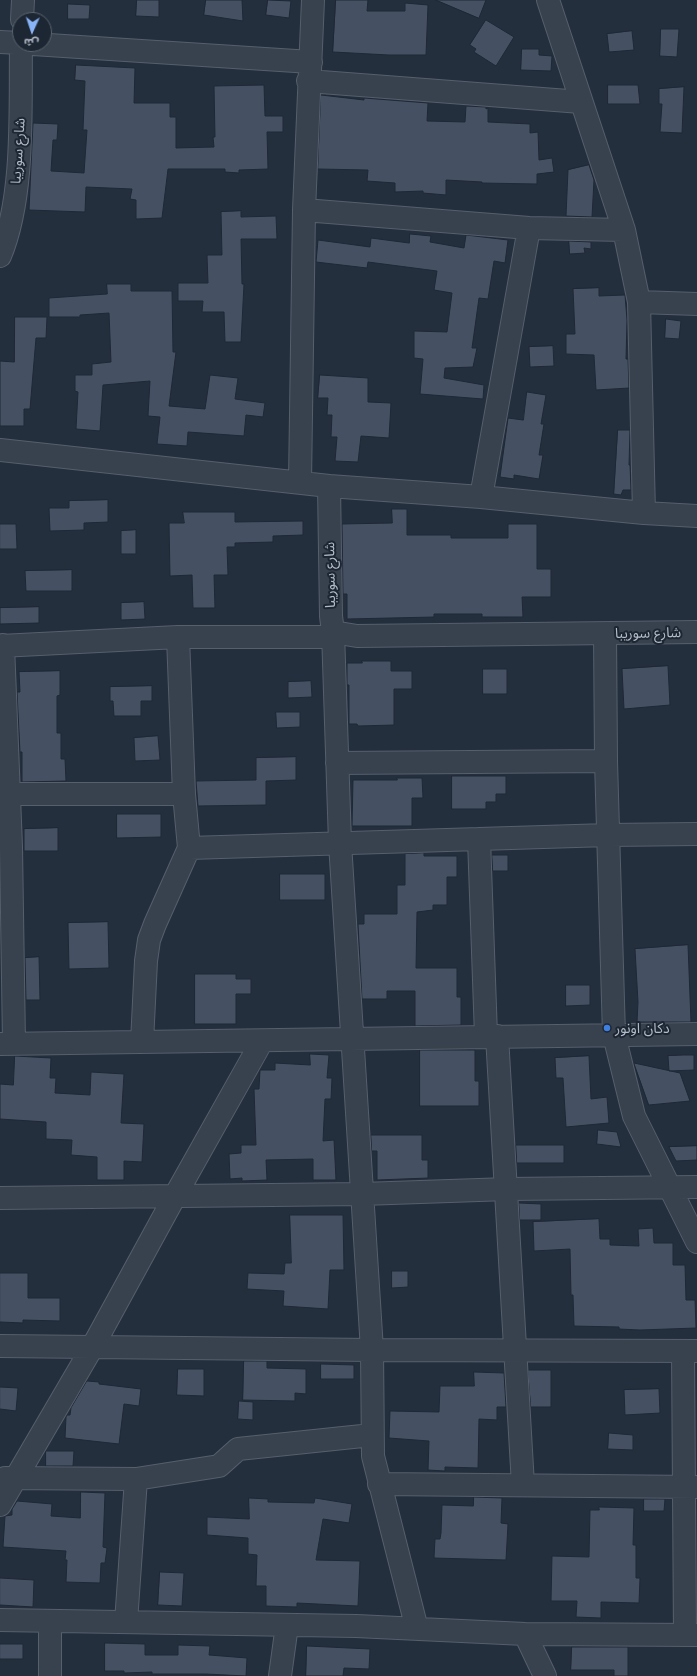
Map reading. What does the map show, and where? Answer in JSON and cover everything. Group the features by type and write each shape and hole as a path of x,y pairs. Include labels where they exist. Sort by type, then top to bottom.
{"street":[{"path":"22,12 23,0"},
{"path":"300,482 304,210 313,0"},
{"path":"548,0 624,230 639,302 644,513"},
{"path":"0,42 12,43"},
{"path":"52,46 309,71 581,102"},
{"name":"شارع سوريبا","path":"0,256 12,215 16,187 19,147 21,52"},
{"path":"304,210 529,228 624,230"},
{"path":"481,497 529,228"},
{"path":"639,302 697,304"},
{"path":"0,450 329,486 481,497 644,513 697,516"},
{"name":"شارع سوريبا","path":"329,486 331,616 334,634 357,636 697,632"},
{"path":"417,1629 373,1456 372,1350 353,1040 340,843 334,634 178,637 2,646 8,794 5,847 7,1044 353,1040 492,1036 697,1034"},
{"path":"605,634 606,761 614,1035 634,1116 697,1242"},
{"path":"142,1042 146,961 149,940 189,848 184,794 178,637"},
{"path":"337,763 606,761"},
{"path":"8,794 184,794"},
{"path":"189,848 608,835 697,834"},
{"path":"479,839 492,1036 508,1189 514,1351 523,1485"},
{"path":"0,1505 8,1478 93,1346 262,1041"},
{"path":"0,1198 362,1194 508,1189 668,1186 697,1187"},
{"path":"0,1346 372,1350 690,1351 691,1635 525,1634 287,1625 0,1620"},
{"path":"8,1478 136,1479 219,1466 238,1449 372,1435"},
{"path":"126,1622 136,1479"},
{"path":"379,1484 691,1486"},
{"path":"50,1622 50,1676"},
{"path":"280,1676 287,1625"},
{"path":"525,1634 545,1676"}],"building":[{"path":"137,0 159,0 159,17 136,16"},
{"path":"206,0 242,0 243,21 204,15"},
{"path":"268,0 291,1 289,18 266,15"},
{"path":"336,0 368,0 367,11 405,11 405,3 428,5 426,55 333,52"},
{"path":"436,0 486,0 479,18"},
{"path":"68,4 90,5 89,19 68,19"},
{"path":"486,20 514,37 496,66 474,52 476,49 470,45"},
{"path":"661,29 679,29 677,57 660,56"},
{"path":"632,31 634,50 609,52 607,34"},
{"path":"522,49 539,49 539,55 552,56 551,71 521,70"},
{"path":"76,65 135,68 134,103 170,103 170,117 176,117 176,148 214,147 214,86 264,85 265,116 283,116 283,132 267,132 268,169 239,170 239,173 225,172 225,169 168,169 162,218 136,219 136,200 130,199 132,189 86,187 85,212 29,210 33,123 58,124 57,140 53,140 51,171 84,173 87,130 83,130 85,81 75,80"},
{"path":"608,85 638,85 640,104 608,104"},
{"path":"684,87 682,133 660,132 662,104 659,104 659,89"},
{"path":"321,95 364,100 364,98 428,103 427,121 465,122 466,106 486,107 486,109 488,108 488,122 530,124 530,133 538,132 539,160 552,158 554,172 537,174 537,184 482,183 446,180 446,195 423,193 423,191 395,192 395,183 367,181 368,170 318,169"},
{"path":"589,165 594,180 592,217 566,216 568,170"},
{"path":"241,211 241,217 276,216 277,239 241,239 242,284 244,284 241,342 225,342 224,312 202,312 203,301 178,301 178,283 208,283 207,255 222,255 221,212"},
{"path":"410,234 431,236 430,242 464,248 466,235 508,240 505,263 494,261 488,299 479,298 472,348 477,348 473,367 445,368 444,378 484,385 483,399 420,394 423,359 414,358 414,331 447,332 452,293 434,290 437,271 368,262 367,268 316,262 318,240 370,247 371,238 409,243"},
{"path":"569,241 591,242 591,249 584,248 585,253 570,254"},
{"path":"107,284 131,284 131,291 172,291 173,352 176,352 169,406 205,409 210,375 238,378 235,399 265,403 263,417 246,415 244,436 188,432 187,446 157,444 160,417 148,416 150,381 103,385 100,431 76,429 78,392 75,391 75,375 92,375 92,364 111,362 109,313 80,315 80,317 49,317 49,298 107,294"},
{"path":"599,288 599,296 625,295 627,320 626,359 628,359 629,388 596,390 594,355 566,354 566,334 575,334 573,289"},
{"path":"15,317 47,317 46,338 36,338 30,409 24,409 24,426 0,426 0,361 14,362"},
{"path":"666,319 681,321 679,339 665,338"},
{"path":"553,346 554,366 530,367 529,347"},
{"path":"320,375 368,378 368,402 391,403 389,438 361,436 358,462 335,461 337,437 331,437 332,415 327,415 328,398 318,398"},
{"path":"527,392 546,395 541,424 544,424 539,455 543,455 539,479 514,475 514,479 500,477 508,418 523,420"},
{"path":"618,430 630,430 629,465 631,490 623,490 621,495 614,494"},
{"path":"108,500 108,522 84,523 84,530 50,531 49,508 69,508 69,501"},
{"path":"392,509 407,509 407,535 451,535 451,538 508,538 508,524 537,524 537,569 551,569 551,597 522,597 523,617 482,617 482,614 434,614 434,617 347,619 347,594 343,594 342,524 392,523"},
{"path":"183,512 235,512 235,522 303,521 303,535 273,536 273,542 235,543 235,547 227,547 228,575 214,575 215,608 193,608 192,575 170,576 169,523 184,523"},
{"path":"0,524 16,524 17,549 0,549"},
{"path":"136,530 136,554 121,554 121,531"},
{"path":"72,570 72,591 26,591 25,571"},
{"path":"144,602 145,619 121,620 121,603"},
{"path":"39,607 39,623 0,624 0,608"},
{"path":"362,661 391,661 391,671 412,671 412,689 394,689 394,725 358,726 357,724 349,724 349,685 347,685 347,663 362,663"},
{"path":"668,666 670,705 624,709 622,669"},
{"path":"483,669 507,669 507,694 483,694"},
{"path":"60,671 60,695 57,696 57,733 61,733 61,759 65,759 66,781 22,782 22,752 20,752 17,692 20,692 19,672"},
{"path":"311,681 312,697 288,698 288,682"},
{"path":"152,686 152,701 141,701 141,716 114,716 113,701 110,701 110,687"},
{"path":"276,712 300,712 300,727 277,728"},
{"path":"158,736 160,760 135,761 134,738"},
{"path":"296,757 296,780 266,781 266,805 198,806 196,781 256,780 256,758"},
{"path":"452,776 506,776 506,794 496,794 496,802 486,802 486,809 452,809"},
{"path":"397,778 422,778 423,798 412,798 412,826 352,826 353,780 397,780"},
{"path":"117,814 161,814 161,837 117,838"},
{"path":"58,828 58,851 24,851 24,829"},
{"path":"424,853 424,856 457,856 457,877 447,877 447,905 433,905 433,910 417,912 416,968 457,968 457,997 461,997 461,1025 415,1026 415,991 387,991 387,999 362,999 358,924 364,924 364,914 397,914 397,885 405,885 405,854"},
{"path":"492,855 508,855 508,871 493,871"},
{"path":"280,874 325,874 325,900 280,900"},
{"path":"108,922 109,968 69,969 68,923"},
{"path":"688,945 691,1022 637,1022 638,1002 635,949"},
{"path":"39,957 40,1000 26,1000 25,958"},
{"path":"195,974 236,974 236,979 251,979 251,994 236,994 236,1024 195,1024"},
{"path":"566,985 590,985 590,1005 566,1006"},
{"path":"420,1050 475,1050 475,1081 479,1081 479,1106 420,1106"},
{"path":"310,1054 329,1055 327,1078 332,1078 331,1099 325,1099 323,1141 334,1140 336,1180 313,1180 313,1159 266,1160 267,1180 242,1181 242,1178 230,1179 229,1154 241,1153 241,1145 256,1145 254,1089 259,1089 260,1070 275,1070 275,1063 310,1065"},
{"path":"694,1055 694,1070 669,1071 668,1056"},
{"path":"15,1056 51,1058 50,1078 56,1078 55,1093 90,1095 91,1072 124,1074 121,1123 144,1124 142,1162 124,1161 124,1180 97,1180 97,1157 71,1155 72,1140 46,1139 46,1122 0,1119 0,1084 13,1085"},
{"path":"589,1056 591,1099 607,1097 609,1123 566,1127 563,1078 556,1078 555,1058"},
{"path":"634,1063 680,1073 690,1101 649,1105"},
{"path":"598,1130 617,1132 621,1147 597,1144"},
{"path":"371,1135 422,1135 422,1160 428,1160 428,1178 377,1180 377,1151 372,1151"},
{"path":"516,1145 564,1145 564,1163 517,1163"},
{"path":"697,1146 697,1160 676,1161 669,1147"},
{"path":"519,1203 541,1204 541,1220 520,1220"},
{"path":"290,1215 343,1215 344,1270 330,1270 328,1309 283,1306 284,1291 247,1289 248,1273 284,1274 285,1263 291,1263"},
{"path":"599,1219 600,1239 610,1239 610,1245 639,1246 638,1229 653,1228 654,1243 673,1243 673,1265 685,1265 686,1300 695,1300 696,1328 640,1330 619,1329 619,1327 574,1326 573,1295 571,1295 570,1249 534,1251 533,1222"},
{"path":"392,1271 408,1271 408,1287 392,1288"},
{"path":"0,1273 28,1273 28,1298 60,1298 60,1321 23,1320 23,1323 0,1322"},
{"path":"244,1361 267,1361 267,1368 306,1369 306,1394 295,1393 295,1401 243,1400"},
{"path":"321,1364 354,1365 354,1379 321,1379"},
{"path":"178,1369 204,1369 204,1396 177,1395"},
{"path":"528,1370 551,1370 551,1407 531,1407"},
{"path":"474,1372 504,1373 506,1407 497,1407 497,1420 479,1419 478,1468 445,1467 445,1471 428,1470 429,1441 389,1438 390,1411 439,1412 440,1386 474,1386"},
{"path":"87,1381 99,1382 99,1384 141,1389 139,1406 124,1404 119,1444 65,1438 66,1417 67,1415 70,1415 71,1408"},
{"path":"0,1387 18,1388 16,1411 0,1409"},
{"path":"659,1389 660,1413 625,1415 624,1390"},
{"path":"239,1401 253,1402 253,1420 238,1419"},
{"path":"609,1433 633,1435 633,1450 608,1449"},
{"path":"46,1451 74,1451 73,1466 46,1466"},
{"path":"81,1492 105,1493 103,1547 107,1548 105,1563 101,1563 100,1583 66,1582 66,1551 3,1547 5,1516 12,1515 12,1509 17,1501 52,1504 51,1516 80,1518"},
{"path":"474,1497 502,1498 501,1523 508,1524 506,1560 434,1558 435,1539 440,1539 441,1533 442,1505 473,1506"},
{"path":"249,1498 268,1499 268,1502 314,1503 315,1498 352,1504 349,1523 323,1519 316,1560 360,1561 358,1606 297,1603 297,1607 266,1606 266,1586 256,1586 257,1555 248,1554 248,1538 207,1535 207,1517 249,1519"},
{"path":"644,1499 665,1499 664,1511 644,1511"},
{"path":"599,1507 634,1508 633,1545 636,1545 636,1578 640,1578 639,1603 601,1602 601,1618 576,1617 577,1601 551,1601 552,1556 589,1557 590,1510 599,1510"},
{"path":"160,1572 184,1573 182,1606 158,1605"},
{"path":"0,1578 34,1580 33,1607 0,1605"},
{"path":"105,1643 145,1644 145,1655 178,1655 178,1645 210,1646 209,1655 247,1658 246,1676 152,1674 152,1672 124,1673 124,1671 105,1671"},
{"path":"0,1644 23,1644 23,1659 0,1659"},
{"path":"307,1646 370,1649 369,1669 344,1668 343,1676 306,1676"},
{"path":"572,1647 628,1647 628,1676 614,1676 614,1670 571,1670"}],"place":[{"name":"دكان اونور","path":"607,1028"}]}
